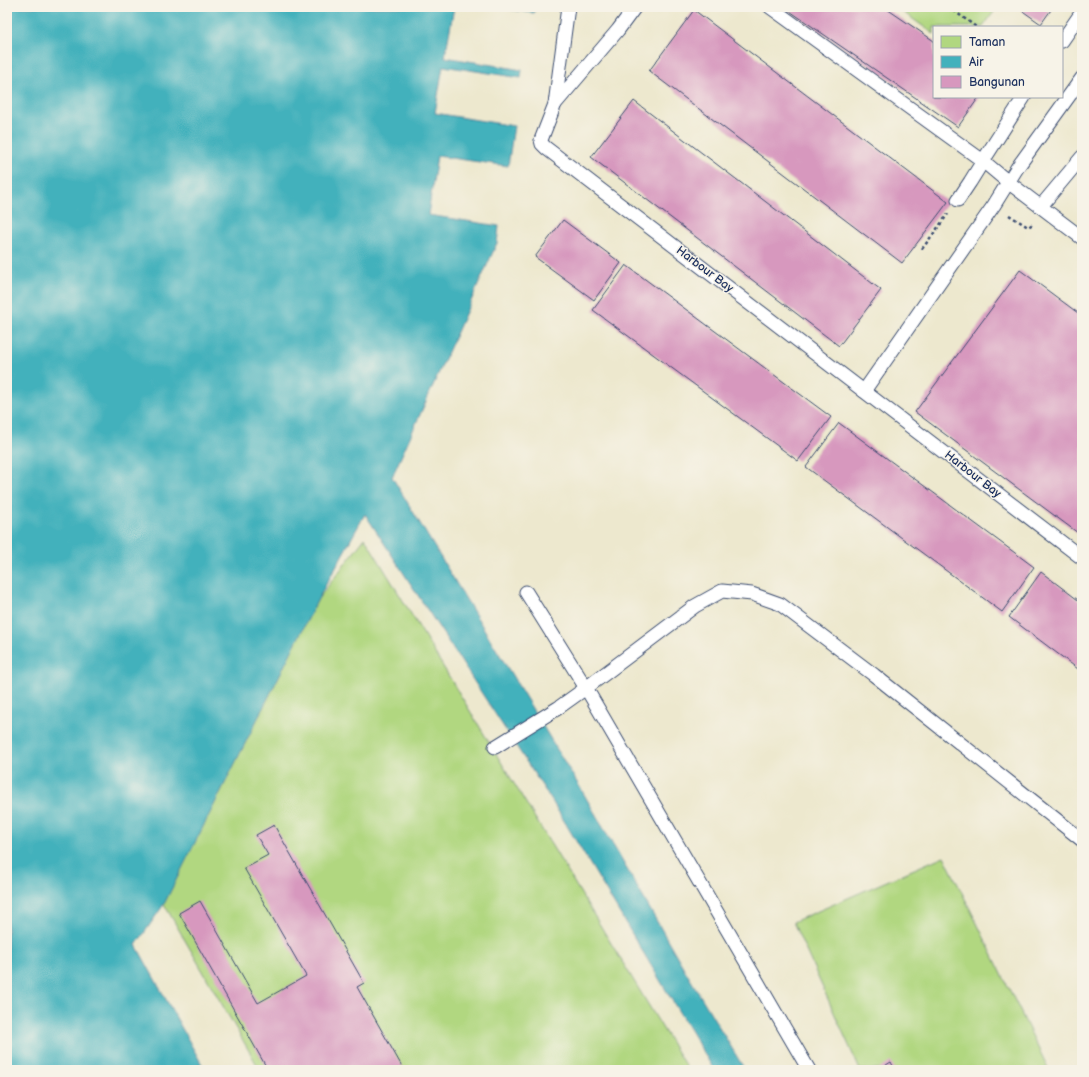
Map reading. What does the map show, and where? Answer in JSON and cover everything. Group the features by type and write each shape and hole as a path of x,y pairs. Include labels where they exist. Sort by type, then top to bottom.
{"lane":[{"path":"555,104 568,7"},
{"path":"555,104 618,30 635,7"},
{"path":"770,7 983,161 1008,182 1082,238"},
{"path":"1063,40 1082,12"},
{"path":"864,391 994,205 1008,182 1082,78"},
{"path":"958,200 1023,98"},
{"name":"Harbour Bay","path":"555,104 542,136 542,144 546,148 1082,558"},
{"path":"1041,206 1082,157"},
{"path":"500,744 552,712 586,688 695,606 722,590 752,594 780,604 874,675 1082,840"},
{"path":"526,592 586,688 809,1070"}],"path":[{"path":"950,7 975,26"},
{"path":"922,248 958,200"}],"green space":[{"path":"896,7 994,7 996,9 984,26 933,26 933,33"},
{"path":"365,538 688,1070 260,1070 164,904 318,599"},
{"path":"944,856 1049,1070 860,1070 793,922"}],"water":[{"path":"7,7 454,7 445,57 522,70 521,78 443,66 435,113 514,126 508,166 437,156 428,215 499,226 497,243 392,477 581,789 686,972 745,1070 714,1070 552,801 365,514 318,599 164,904 136,945 205,1070 7,1070"},
{"path":"491,7 535,7 534,13"}],"building":[{"path":"784,7 884,7 933,40 933,98 978,98 958,127"},
{"path":"1017,7 1053,7 1041,24"},
{"path":"694,10 948,202 902,263 649,71"},
{"path":"634,101 881,290 839,346 591,157"},
{"path":"563,220 621,263 594,300 535,257"},
{"path":"626,265 831,417 798,461 593,310"},
{"path":"1020,270 1082,316 1082,536 915,412"},
{"path":"839,423 1034,567 1002,612 806,467"},
{"path":"1041,572 1082,603 1082,672 1009,617"},
{"path":"274,825 364,983 357,987 404,1070 268,1070 179,913 200,901 258,1003 306,976 244,868 268,855 256,835"},
{"path":"891,1062 895,1070 878,1070"}]}
